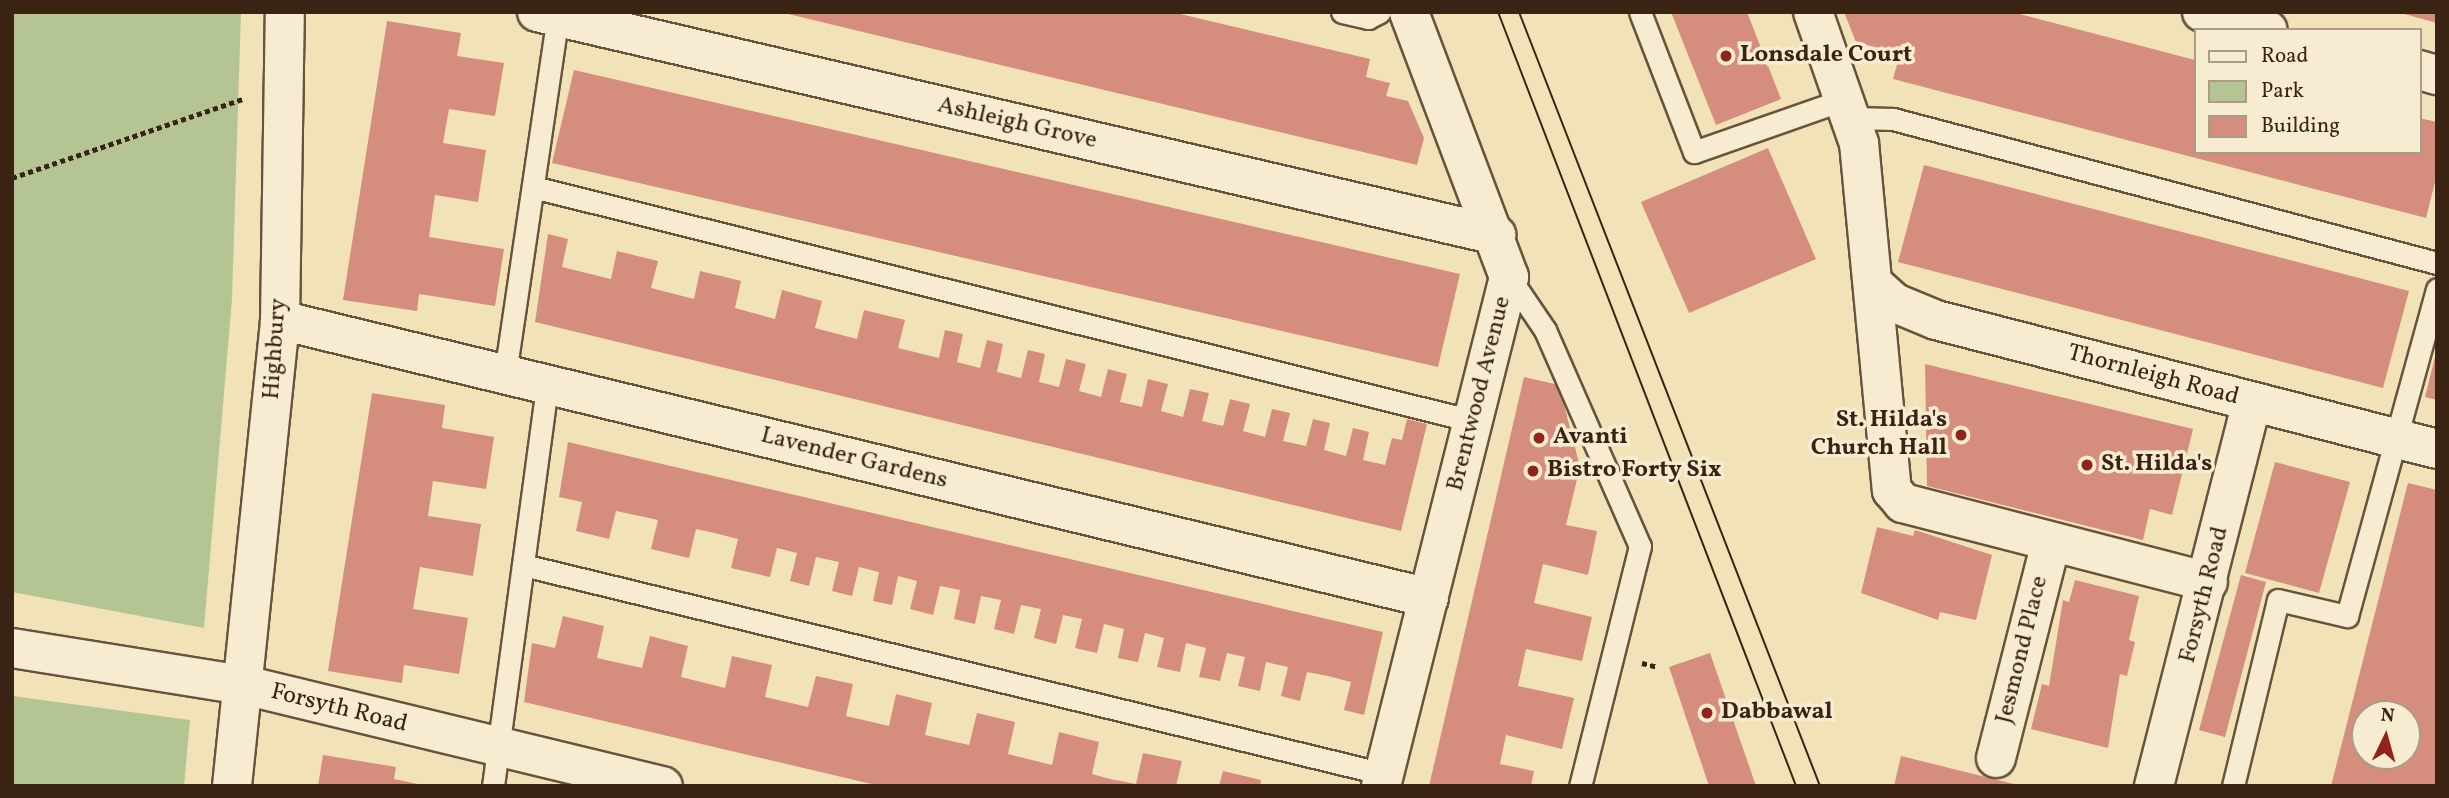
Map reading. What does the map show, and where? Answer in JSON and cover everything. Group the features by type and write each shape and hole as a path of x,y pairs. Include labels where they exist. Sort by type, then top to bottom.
{"street":[{"name":"Highbury","path":"232,786 280,320 285,12"},
{"name":"Brentwood Avenue","path":"1383,780 1510,277 1409,12"},
{"path":"1813,12 1849,108 1877,287 1892,490 1903,503 2208,582"},
{"path":"2202,12 2261,28"},
{"name":"Ashleigh Grove","path":"547,15 1496,236"},
{"name":"Thornleigh Road","path":"1877,287 1936,320 2437,449"},
{"name":"Lavender Gardens","path":"280,320 1429,598"},
{"name":"Forsyth Road","path":"2154,786 2252,402"},
{"name":"Jesmond Place","path":"1996,758 2051,543"},
{"name":"Forsyth Road","path":"12,648 244,685 663,786"}],"lane":[{"path":"1342,12 1368,18 1380,12"},
{"path":"1640,12 1694,152 1849,108 2437,263"},
{"path":"505,374 533,187 547,15"},
{"path":"533,187 1473,421"},
{"path":"1510,277 1545,330 1640,546 1580,786"},
{"path":"2233,786 2278,600 2347,616 2398,440 2437,289"},
{"path":"493,786 547,384"},
{"path":"523,565 1383,780"}],"path":[{"path":"12,178 260,93 284,95"}],"green space":[{"path":"12,12 241,12 232,299 204,628 12,592"},
{"path":"12,696 190,720 184,786 12,786"}],"building":[{"path":"1172,12 1370,59 1366,77 1390,83 1386,96 1408,101 1424,138 1417,165 784,13"},
{"name":"Lonsdale Court","path":"1671,12 1747,12 1781,99 1716,125"},
{"path":"1844,12 2012,12 2194,60 2194,154 2421,154 2421,118 2437,122 2437,174 2426,218 1893,79 1900,54 1856,42"},
{"path":"2401,12 2437,12 2437,23 2401,13"},
{"path":"387,21 461,33 457,56 504,63 495,116 449,109 443,143 486,150 478,202 435,195 429,237 504,249 495,306 419,294 417,311 343,300"},
{"path":"574,70 1460,274 1438,367 552,163"},
{"path":"1768,148 1816,259 1689,313 1641,202"},
{"path":"1924,165 2409,291 2383,388 1898,262"},
{"path":"548,234 568,239 562,267 611,279 617,251 658,261 651,288 694,299 700,271 721,276 741,281 735,308 775,319 782,290 822,301 815,328 857,339 864,310 905,320 898,348 939,358 945,330 963,334 957,362 980,368 987,340 1003,344 997,372 1021,378 1028,350 1045,354 1039,382 1059,387 1066,359 1086,364 1079,391 1101,397 1108,369 1127,374 1120,402 1142,407 1148,379 1168,384 1161,411 1183,417 1190,389 1209,393 1202,421 1223,426 1230,399 1250,404 1243,431 1265,437 1272,409 1290,413 1283,441 1306,446 1313,419 1330,423 1324,450 1346,456 1353,428 1369,432 1363,460 1385,465 1392,438 1402,440 1407,419 1427,424 1401,531 535,322"},
{"path":"2437,354 2437,400 2425,397"},
{"name":"St. Hilda's","path":"1925,364 2193,429 2172,515 2150,509 2143,540 1927,486"},
{"path":"1524,377 1559,385 1580,467 1566,525 1597,531 1588,575 1543,564 1534,603 1592,617 1582,661 1526,649 1518,686 1574,698 1562,749 1506,735 1500,764 1534,771 1531,786 1429,786"},
{"path":"372,393 445,405 442,428 494,437 486,489 433,481 428,516 481,524 473,576 420,567 413,609 468,618 459,674 404,665 402,683 328,671"},
{"path":"568,442 1383,632 1364,715 1344,710 1351,682 1328,676 1307,672 1300,701 1281,696 1288,667 1266,662 1260,691 1238,686 1245,657 1227,653 1220,681 1199,677 1206,648 1186,643 1180,672 1157,667 1164,638 1145,633 1138,662 1118,658 1124,629 1104,624 1097,653 1075,648 1082,619 1063,615 1056,644 1034,638 1041,609 1021,605 1014,634 994,629 1001,600 981,596 975,624 954,619 960,590 940,586 933,615 910,609 917,581 898,576 892,605 873,601 879,572 859,567 852,596 832,591 839,562 816,557 809,586 790,581 797,553 777,548 770,577 731,568 738,539 715,533 696,529 689,558 651,549 658,520 616,511 609,539 576,531 582,502 559,497"},
{"path":"2275,462 2350,482 2319,593 2245,573"},
{"path":"2408,483 2437,490 2437,786 2331,786 2351,707 2351,770 2421,770 2421,700 2353,700"},
{"path":"1877,527 1913,536 1915,530 1992,555 1976,620 1940,612 1938,620 1861,593"},
{"path":"2241,575 2266,582 2225,737 2199,730"},
{"path":"2075,580 2139,596 2129,640 2135,642 2127,676 2120,674 2108,748 2031,729 2042,684 2049,686 2063,600 2069,602"},
{"path":"563,616 604,626 597,658 642,668 650,636 688,646 681,677 725,688 732,656 772,665 765,697 808,707 816,676 853,684 846,716 889,726 896,694 932,703 925,735 969,745 977,713 1015,722 1008,754 1052,765 1059,732 1099,742 1092,774 1110,779 1136,784 1143,753 1182,761 1176,786 880,786 524,702 532,643 555,648"},
{"path":"1710,653 1756,786 1709,786 1669,667"},
{"path":"323,755 396,767 394,779 427,786 318,786"},
{"path":"1901,756 2018,785 2018,786 1894,786"},
{"path":"1223,771 1261,780 1260,786 1219,786"}],"tram line":[{"path":"1498,12 1796,786"},
{"path":"1519,12 1820,786"}],"place":[{"name":"Lonsdale Court","path":"1726,56"},
{"name":"St. Hilda's Church Hall","path":"1961,435"},
{"name":"Avanti","path":"1539,438"},
{"name":"St. Hilda's","path":"2087,465"},
{"name":"Bistro Forty Six","path":"1533,471"},
{"name":"Dabbawal","path":"1707,713"}]}
